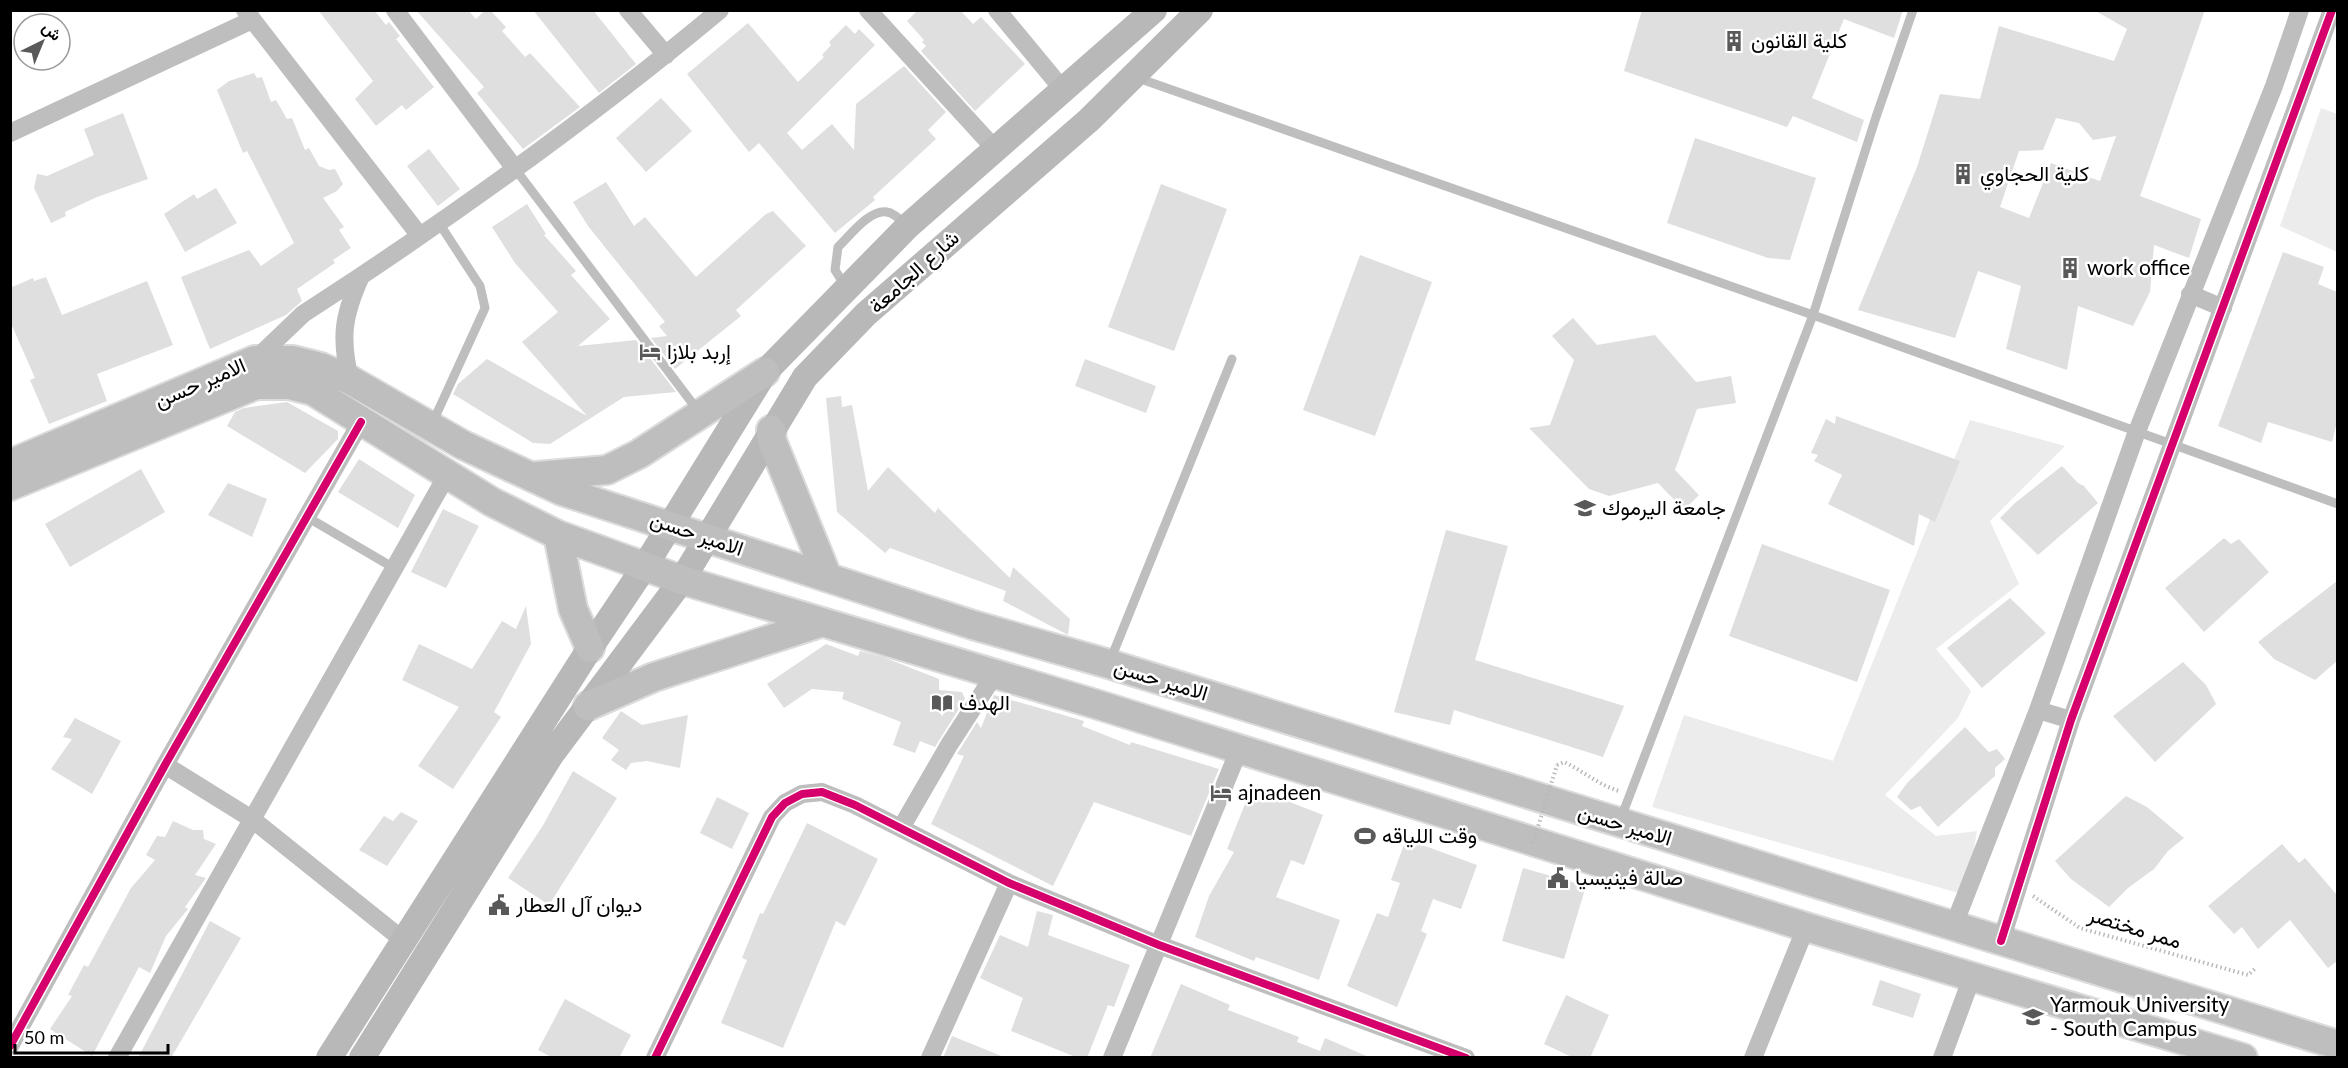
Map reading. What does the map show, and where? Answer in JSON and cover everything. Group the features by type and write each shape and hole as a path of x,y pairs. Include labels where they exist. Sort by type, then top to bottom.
{"main road":[{"name":"شارع الجامعة","path":"329,1058 590,648 645,566 765,372 908,226 1154,10"},
{"name":"شارع الجامعة","path":"362,1058 551,755 682,580 805,377 866,314 953,236 1022,180 1200,10"},
{"name":"الامير حسن","path":"10,464 255,360 306,362 350,380 431,427 527,476 562,491 973,625 1109,664 2337,1045"},
{"path":"527,476 607,470 701,414 765,372"},
{"name":"الامير حسن","path":"10,486 256,386 289,385 313,391 492,502 558,535 682,580 995,674 1806,927 2243,1058"},
{"path":"771,430 772,441 826,576"},
{"path":"558,535 573,609 590,648"},
{"path":"588,706 654,677 820,623"}],"street":[{"path":"395,10 516,170"},
{"path":"628,10 666,56"},
{"path":"255,360 303,314 516,170 666,56 720,10"},
{"path":"868,10 996,150"},
{"path":"997,10 1064,91"},
{"path":"1954,925 2038,710 2136,434 2274,86 2300,10"},
{"path":"2001,941 2072,720 2170,446 2332,10"},
{"path":"10,133 249,15 420,236"},
{"path":"2274,86 2301,96"},
{"path":"350,380 343,352 344,329 347,307 360,276"},
{"path":"2190,294 2223,308"},
{"path":"10,1046 165,765 362,422"},
{"path":"117,1058 447,475"},
{"path":"901,828 949,745 995,674"},
{"path":"2038,710 2072,720"},
{"path":"1112,1058 1239,750"},
{"path":"165,765 252,819 403,940"},
{"path":"655,1058 772,817 785,803 802,794 822,792 901,828 1009,883 1159,945 1466,1058"},
{"path":"930,1058 1009,883"},
{"path":"1753,1058 1806,927"},
{"path":"1942,1058 1972,977"}],"lane":[{"path":"1619,824 1813,315 1876,117 1913,10"},
{"path":"1133,76 1813,315 2136,434 2337,504"},
{"path":"516,170 701,414"},
{"path":"846,287 835,270 838,247 872,215 880,212 892,214 908,226"},
{"path":"431,427 485,308 480,286 439,224"},
{"path":"1109,664 1232,359"},
{"path":"307,517 394,568"}],"path":[{"path":"1533,843 1560,762 1596,778 1605,787 1630,795"}],"shaded area":[{"path":"2321,108 2337,114 2337,252 2280,226"},
{"path":"1970,420 2065,446 1990,521 2019,584 1936,649 1971,691 1958,718 1885,795 1936,836 1977,831 1966,895 1652,807 1684,715 1833,761"}],"building":[{"path":"318,10 374,10 386,25 389,22 400,36 396,39 434,87 406,110 402,105 376,126 355,99 373,81"},
{"path":"416,10 468,10 476,19 485,10 490,10 506,27 502,31 525,57 530,53 580,107 523,149 477,93 484,87"},
{"path":"533,10 593,10 636,64 599,93"},
{"path":"918,10 960,10 973,24 981,17 1025,64 975,111 921,51 926,46 922,42 924,40 907,21"},
{"name":"كلية القانون","path":"1642,10 1903,10 1894,38 1844,19 1812,98 1864,120 1857,142 1793,116 1787,127 1624,71"},
{"path":"2094,10 2205,10 2140,196 2201,219 2189,258 2154,245 2150,292 2133,326 2078,306 2067,370 2006,349 2021,286 1978,271 1955,338 1858,310 1917,167 1940,94 1980,99 1999,26 2114,61 2127,29","holes":["2056,118 2079,123 2093,140 2116,136 2100,181 2051,163 2029,218 2000,207 2019,151 2043,150"]},
{"path":"748,23 798,82 824,57 822,55 831,45 829,42 846,25 855,34 859,29 875,45 787,133 802,150 832,124 854,150 856,104 904,66 946,112 928,130 936,139 873,197 875,200 835,233 759,143 749,152 687,74"},
{"path":"254,73 257,78 262,77 271,102 276,100 287,119 292,118 305,150 309,148 319,166 329,170 335,169 343,184 337,191 323,198 344,227 339,230 351,248 333,260 335,263 297,289 302,301 286,315 210,349 181,277 249,250 261,266 294,243 247,151 243,153 217,90 229,81"},
{"path":"661,98 692,131 646,172 616,138"},
{"path":"123,113 148,179 97,197 65,212 66,216 51,223 34,188 37,174 47,176 94,155 84,129"},
{"path":"1695,138 1816,178 1790,260 1768,258 1667,223"},
{"path":"429,149 460,189 438,206 407,166"},
{"path":"606,182 634,226 645,217 696,277 766,214 773,211 806,246 736,310 741,316 675,369 651,338 667,336 659,326 665,322 588,226 573,202"},
{"path":"1161,184 1227,209 1174,351 1108,327"},
{"path":"216,188 237,223 185,252 164,214 194,194 197,199"},
{"path":"527,204 546,234 544,235 576,271 571,275 610,319 578,346 636,340 676,392 624,397 550,444 533,443 453,394 458,384 487,359 587,416 522,342 558,312 515,263 492,227"},
{"path":"2283,252 2324,267 2318,284 2337,292 2337,422 2332,442 2268,422 2261,443 2218,426"},
{"path":"1360,255 1432,282 1375,436 1303,410"},
{"path":"46,277 62,315 147,281 173,345 97,374 107,401 49,424 30,380 35,378 10,321 10,288 33,278 34,281"},
{"path":"1573,318 1597,345 1655,335 1696,382 1731,376 1736,403 1697,409 1675,470 1699,495 1684,510 1658,483 1609,496 1589,489 1529,428 1550,425 1574,360 1552,336"},
{"path":"1085,359 1156,386 1146,413 1075,386"},
{"path":"841,396 842,407 852,405 868,491 888,467 935,513 938,508 1010,578 1013,567 1070,619 1068,635 1003,601 1006,591 890,548 885,553 837,512 826,398"},
{"path":"287,402 338,431 338,439 305,473 227,426 235,412 244,408"},
{"path":"1836,416 1960,461 1935,522 1919,514 1914,546 1828,504 1842,475 1814,461 1818,455 1811,453 1826,419 1835,424"},
{"path":"359,459 415,495 398,528 338,492"},
{"path":"2062,466 2078,483 2084,486 2098,503 2038,555 2000,518 2015,503"},
{"path":"141,469 165,512 70,567 45,524"},
{"path":"228,483 267,499 252,537 208,515"},
{"path":"443,509 479,526 446,588 411,572"},
{"path":"1446,530 1508,546 1475,660 1624,706 1603,757 1454,710 1450,725 1394,712"},
{"path":"2224,538 2231,544 2239,539 2269,572 2204,632 2165,588"},
{"path":"1762,544 1890,590 1857,682 1729,636"},
{"path":"2337,581 2337,661 2315,680 2274,659 2258,642"},
{"path":"2010,598 2046,633 1982,688 1947,648"},
{"path":"526,606 531,644 494,712 501,717 453,789 418,766 459,707 402,680 419,644 472,669 502,621 516,629"},
{"path":"826,644 858,656 860,651 883,657 939,679 939,690 962,692 965,699 935,747 920,741 915,753 893,745 901,722 842,699 844,692 812,689 784,708 767,684"},
{"path":"2183,662 2206,685 2216,704 2155,762 2113,716"},
{"path":"994,695 1084,721 1082,726 1130,745 1131,742 1219,769 1191,836 1094,802 1053,886 931,824 964,756 957,754 977,722 981,728"},
{"path":"621,711 642,725 688,715 680,768 647,761 631,763 626,770 611,760 619,750 602,738"},
{"path":"75,718 121,741 92,794 51,769 72,739 63,737"},
{"path":"1965,727 1989,752 1997,749 2005,759 1995,768 1995,776 1938,827 1920,806 1911,810 1897,797 1907,783"},
{"path":"573,771 617,798 549,905 508,878 542,827"},
{"path":"1255,792 1264,792 1323,815 1304,865 1291,860 1276,897 1340,920 1319,980 1256,957 1254,961 1195,937 1209,896 1234,852 1227,849 1247,799"},
{"path":"2126,796 2147,807 2184,838 2168,851 2154,869 2128,888 2109,907 2071,879 2055,861"},
{"path":"717,797 749,813 732,849 700,833"},
{"path":"401,812 418,821 387,866 359,850 384,816 393,821"},
{"path":"173,821 193,830 203,830 204,839 216,844 195,875 206,878 185,907 188,909 166,936 150,973 139,967 92,1056 50,1029 72,996 68,995 84,965 88,967 131,888 155,860 146,855 157,836 165,837"},
{"path":"807,823 878,859 845,926 836,921 783,1048 721,1023 747,960 742,958 760,913 763,914"},
{"path":"1406,839 1477,865 1461,909 1433,899 1421,931 1427,934 1397,1007 1347,986 1377,913 1388,917 1400,883 1391,880"},
{"path":"2282,844 2299,863 2305,858 2337,895 2337,961 2328,968 2290,920 2258,949 2242,927 2234,934 2208,906"},
{"path":"1523,868 1586,886 1564,959 1502,941"},
{"path":"1037,911 1053,915 1048,935 1130,965 1114,1007 1108,1005 1087,1058 1078,1058 1011,1031 1023,998 980,978 1000,935 1028,947"},
{"path":"210,921 241,938 171,1058 138,1058"},
{"path":"1880,980 1921,994 1913,1018 1872,1005"},
{"path":"1181,984 1230,1005 1228,1010 1299,1037 1297,1042 1320,1051 1325,1038 1371,1058 1150,1058"},
{"path":"1566,995 1609,1015 1590,1058 1574,1058 1544,1044"},
{"path":"565,999 631,1035 619,1058 553,1058 538,1050"},
{"path":"952,1036 1004,1057 1004,1058 943,1058"}],"cycle path":[{"path":"2001,941 2071,720 2332,10"},
{"path":"10,1046 165,765 361,422"},
{"path":"655,1058 772,817 785,803 802,794 822,792 855,805 1009,883 1159,945 1466,1058"}],"place":[{"name":"كلية القانون","path":"1734,41"},
{"name":"كلية الحجاوي","path":"1963,174"},
{"name":"work office","path":"2070,268"},
{"name":"إربد بلازا","path":"650,352"},
{"name":"جامعة اليرموك","path":"1585,508"},
{"name":"الهدف","path":"942,703"},
{"name":"ajnadeen","path":"1221,793"},
{"name":"وقت اللياقه","path":"1365,836"},
{"name":"صالة فينيسيا","path":"1558,878"},
{"name":"ديوان آل العطار","path":"499,905"},
{"name":"Yarmouk University - South Campus","path":"2033,1017"}]}
